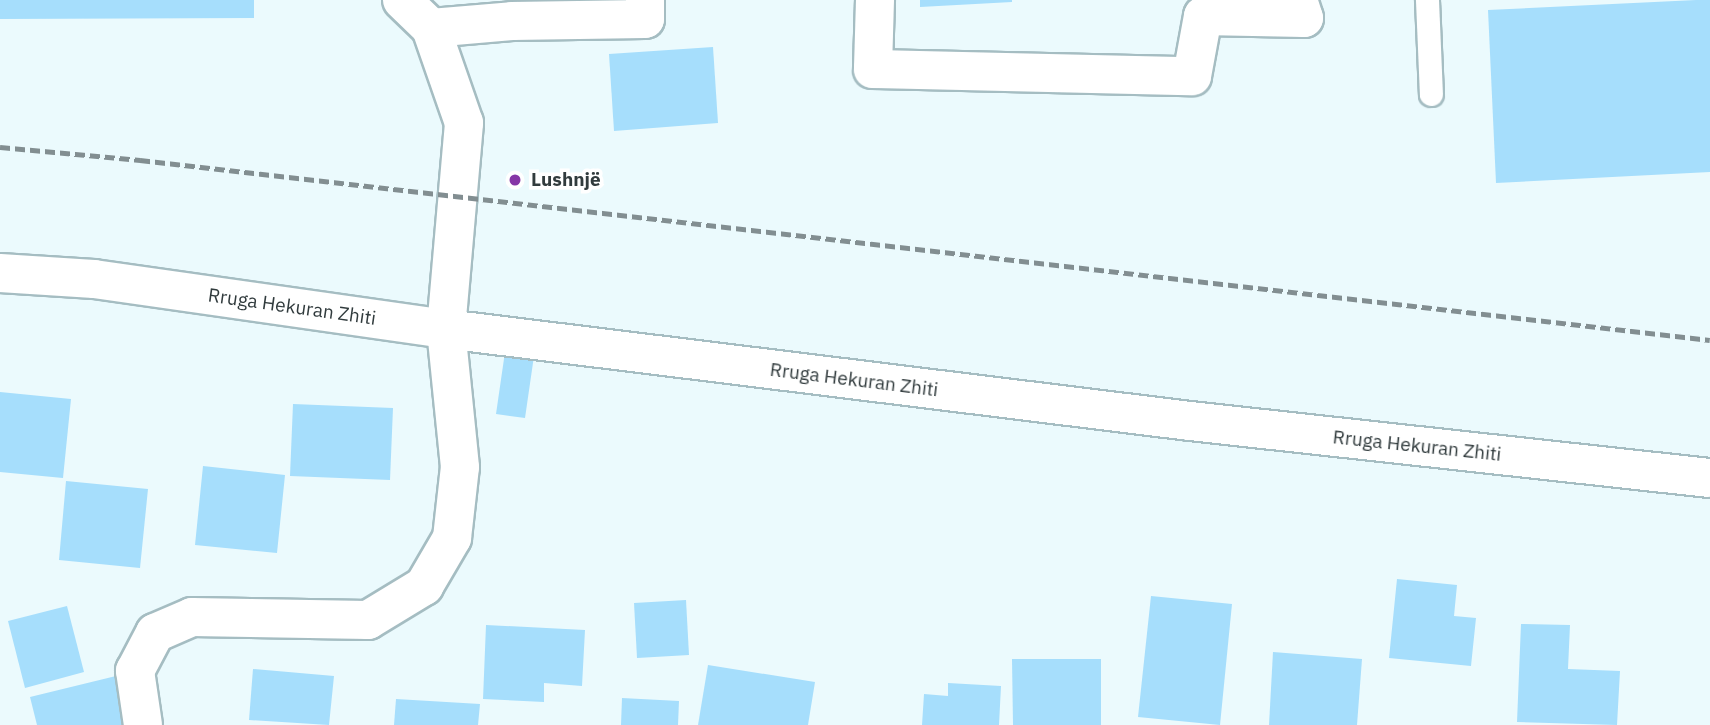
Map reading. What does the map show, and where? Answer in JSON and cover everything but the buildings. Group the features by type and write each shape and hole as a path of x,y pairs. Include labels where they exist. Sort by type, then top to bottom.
{"street":[{"path":"143,725 135,671 155,633 192,617 368,621 424,586 452,538 460,467 446,329 464,123 431,28 402,0"},
{"path":"431,28 472,27 512,21 645,19 645,0"},
{"path":"875,0 873,69 1192,76 1203,16 1304,18 1298,0"},
{"name":"Rruga Hekuran Zhiti","path":"0,273 94,279 446,329 1190,421 1710,478"}],"lane":[{"path":"1427,0 1431,94"}],"railway":[{"path":"0,147 140,160 1710,340"}],"place":[{"name":"Lushnjë","path":"515,180"}]}
